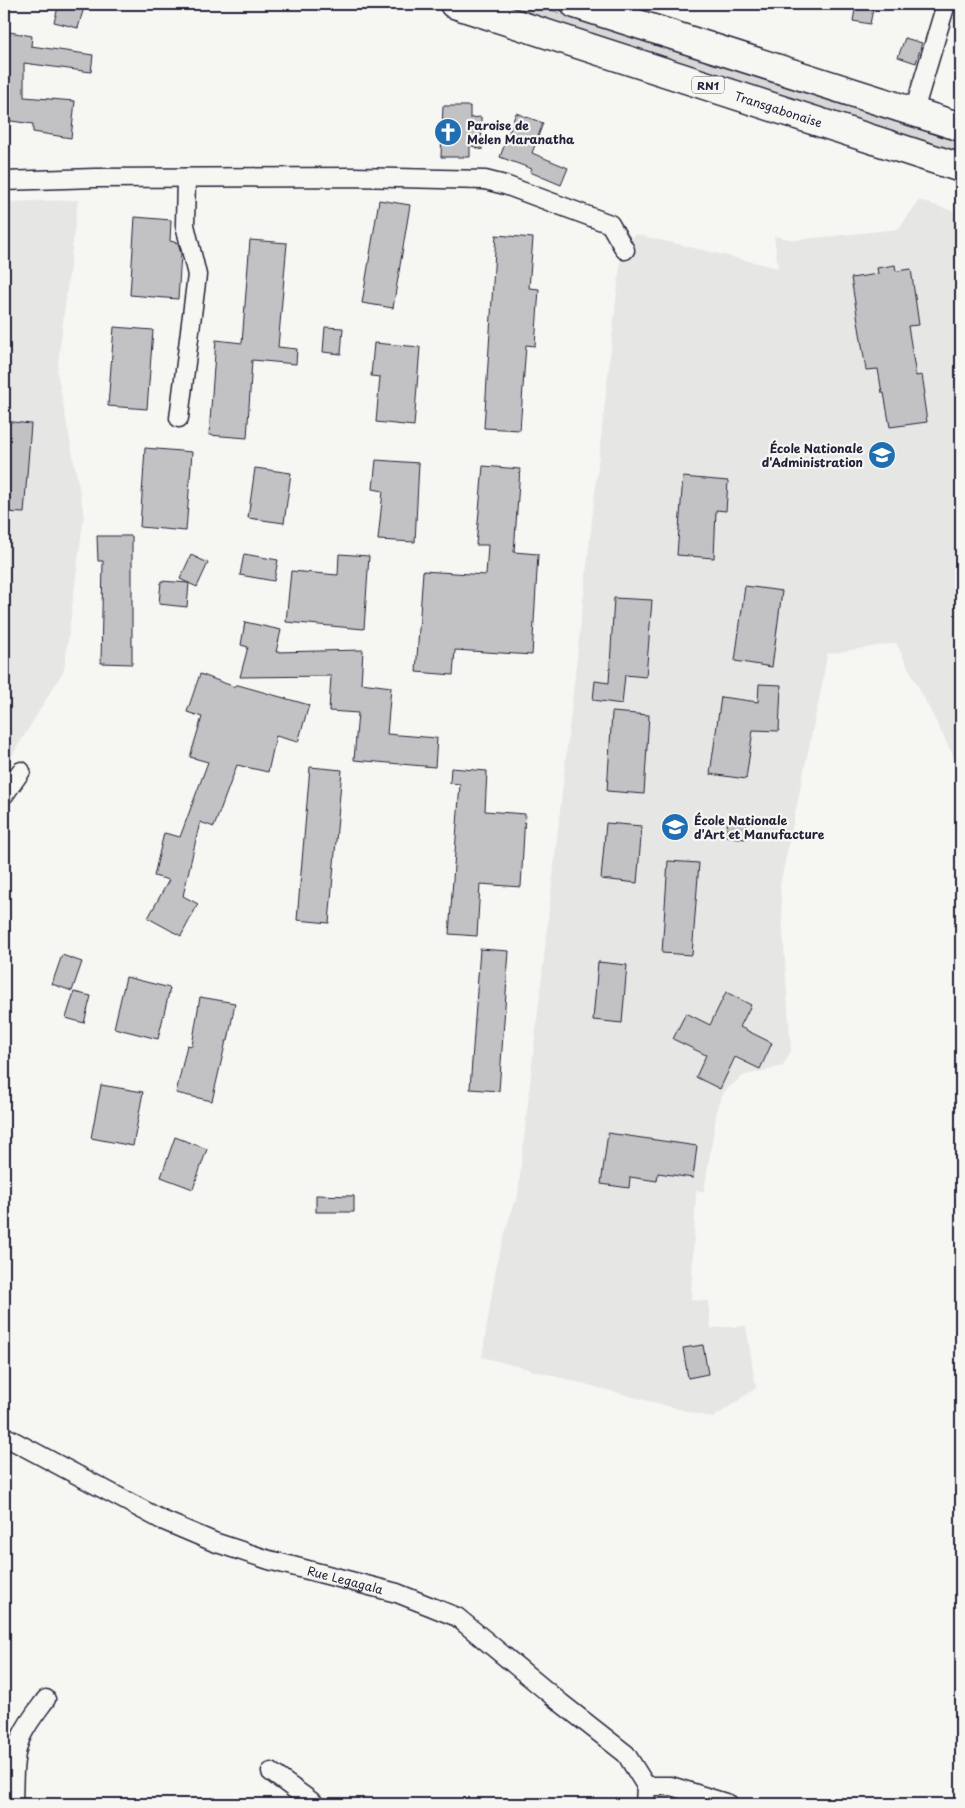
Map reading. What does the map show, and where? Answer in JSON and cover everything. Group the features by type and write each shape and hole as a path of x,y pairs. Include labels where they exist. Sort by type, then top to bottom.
{"highway":[{"name":"Transgabonaise","path":"454,4 961,168"},
{"path":"575,4 961,127"}],"street":[{"path":"914,111 946,4"},
{"path":"4,181 95,178 354,177 485,180 505,185 610,224 625,250"},
{"path":"178,418 197,275 185,225 186,178"},
{"path":"4,795 21,771"},
{"name":"Rue Legagala","path":"4,1436 162,1520 214,1542 269,1560 397,1593 457,1617 560,1703 626,1754 646,1786"},
{"path":"14,1804 15,1756 25,1729 46,1699"},
{"path":"271,1772 315,1804"},
{"path":"645,1804 646,1786 671,1786 729,1804"}],"shaded area":[{"path":"496,4 532,4 961,142 961,154"},
{"path":"78,200 57,372 84,514 64,670 4,769 4,202"},
{"name":"École Nationale d'Art et Manufacture","path":"919,200 961,214 961,771 896,643 827,654 780,885 791,1051 783,1066 743,1076 725,1091 718,1104 704,1191 696,1191 691,1300 708,1301 711,1328 746,1326 756,1388 713,1418 482,1357 497,1261 514,1202 517,1202 621,256 635,234 778,268 774,236 795,240 899,229"}],"building":[{"path":"59,4 85,4 78,28 54,22"},
{"path":"856,4 874,4 870,24 853,21"},
{"path":"4,31 32,36 31,46 93,55 91,72 24,63 24,97 75,101 71,138 33,132 33,124 4,120"},
{"path":"905,38 922,43 916,63 898,57"},
{"path":"443,106 470,106 470,118 481,117 482,150 470,145 470,157 441,157"},
{"path":"516,113 543,123 532,153 568,168 561,185 530,172 532,169 500,157"},
{"path":"379,200 410,205 393,308 362,303"},
{"path":"135,217 171,220 170,241 178,243 181,254 178,299 130,295"},
{"path":"496,235 533,238 529,288 539,289 535,346 526,345 520,430 484,428"},
{"path":"250,240 287,243 278,347 297,349 296,364 252,360 247,438 209,435 216,340 242,343"},
{"path":"895,265 896,271 911,269 919,325 908,326 916,376 922,375 927,422 890,427 878,369 866,370 851,278 878,274 877,268"},
{"path":"114,327 153,330 147,409 108,406"},
{"path":"325,327 343,328 341,354 323,352"},
{"path":"374,343 420,347 414,426 376,422 380,377 371,376"},
{"path":"4,421 31,424 24,513 4,512"},
{"path":"145,448 192,452 186,531 140,527"},
{"path":"376,460 419,463 415,542 378,540 383,491 373,489"},
{"path":"483,466 520,469 514,552 538,554 532,655 455,650 453,675 416,672 423,571 486,575 488,545 476,545"},
{"path":"255,468 291,473 284,523 248,518"},
{"path":"683,477 728,481 726,511 716,510 714,558 677,555"},
{"path":"97,536 132,536 132,664 101,663 103,561 98,561"},
{"path":"244,554 278,560 274,581 240,575"},
{"path":"339,554 369,556 364,629 286,622 291,571 338,575"},
{"path":"191,555 208,563 197,587 180,579"},
{"path":"161,581 189,583 187,607 159,604"},
{"path":"745,586 782,591 772,667 735,661"},
{"path":"614,598 652,600 646,677 625,675 622,704 593,700 595,681 609,683"},
{"path":"245,622 281,630 276,652 363,650 361,683 391,687 387,734 437,738 435,767 354,760 358,713 329,711 331,676 240,677 248,647 241,645"},
{"path":"200,674 235,687 235,685 238,685 309,705 298,742 276,736 268,772 237,765 214,827 200,822 183,896 198,904 181,936 148,918 169,880 154,876 164,833 180,837 208,762 190,757 202,717 187,712"},
{"path":"759,684 781,685 779,731 753,730 746,779 710,774 721,697 758,702"},
{"path":"612,712 649,715 644,794 607,791"},
{"path":"310,767 342,770 329,923 297,920"},
{"path":"451,768 487,771 485,811 525,814 521,887 480,884 477,936 449,934 460,784 450,783"},
{"path":"728,820 747,822 745,839 726,836"},
{"path":"606,823 642,826 637,883 601,879"},
{"path":"668,861 699,863 692,955 662,953"},
{"path":"480,949 509,951 499,1091 470,1089"},
{"path":"62,955 82,962 72,991 52,984"},
{"path":"598,962 627,965 622,1023 593,1020"},
{"path":"126,977 170,988 158,1039 114,1028"},
{"path":"74,992 91,996 84,1023 66,1018"},
{"path":"726,992 751,1005 740,1027 772,1043 760,1069 735,1057 720,1089 696,1077 706,1055 673,1039 686,1013 710,1025"},
{"path":"200,997 235,1003 228,1041 226,1041 212,1101 176,1093 187,1045 192,1046"},
{"path":"101,1085 143,1092 133,1146 91,1138"},
{"path":"608,1133 697,1146 693,1178 658,1173 657,1181 630,1177 629,1188 601,1184"},
{"path":"175,1137 207,1149 193,1189 161,1177"},
{"path":"316,1195 354,1196 354,1212 316,1212"},
{"path":"703,1345 708,1374 688,1378 683,1348"}],"place":[{"name":"Paroise de Melen Maranatha","path":"448,132"},
{"name":"École Nationale d'Administration","path":"882,455"},
{"name":"École Nationale d'Art et Manufacture","path":"675,827"}]}
